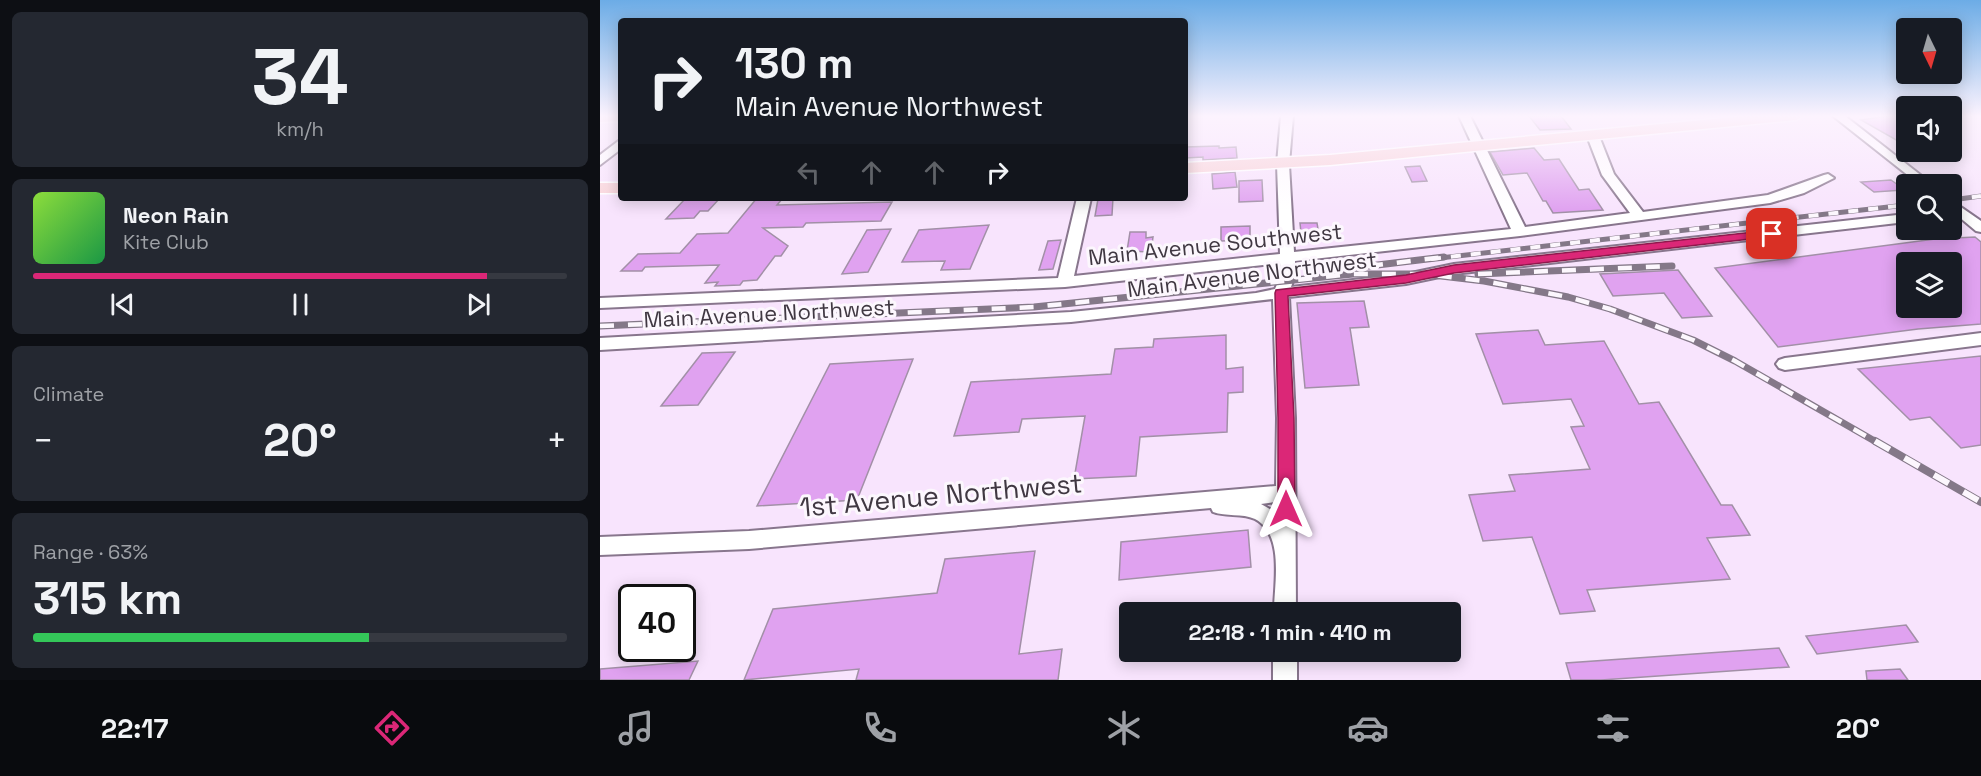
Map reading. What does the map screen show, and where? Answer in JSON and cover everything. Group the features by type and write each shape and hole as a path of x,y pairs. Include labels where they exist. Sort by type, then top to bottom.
{"main road":[{"path":"1188,168 1283,164 1470,148"},
{"path":"600,188 618,188"}],"street":[{"path":"600,161 615,148"},
{"path":"1284,148 1283,164 1288,256 1287,281 1281,293 1286,493 1285,602"},
{"path":"1478,148 1520,232"},
{"path":"1598,148 1608,175 1638,215"},
{"path":"1879,148 1913,174"},
{"name":"Main Avenue Southwest","path":"600,303 1065,282 1520,232 1770,199 1828,178"},
{"path":"1065,282 1083,201"},
{"path":"1962,209 1981,208"},
{"path":"1962,215 1981,228"},
{"name":"Main Avenue Northwest","path":"600,344 1071,317 1256,298 1281,293 1406,279 1472,267 1896,219"},
{"path":"1785,364 1981,339"},
{"name":"1st Avenue Northwest","path":"600,546 749,540 1286,493"},
{"path":"1178,502 1260,510 1274,523 1286,543"},
{"path":"1285,662 1285,680"}],"building":[{"path":"1188,148 1236,148 1237,158 1203,160 1203,157 1188,158"},
{"path":"1534,148 1544,160 1559,159 1579,190 1589,189 1603,210 1553,213 1546,201 1543,201 1527,173 1503,175 1490,152"},
{"path":"1420,166 1427,181 1412,182 1405,167"},
{"path":"1235,172 1237,187 1213,189 1212,174"},
{"path":"1262,180 1263,201 1239,202 1239,181"},
{"path":"1891,180 1896,184 1896,191 1874,192 1861,182"},
{"path":"683,201 717,201 708,211 700,211 694,218 666,219"},
{"path":"755,201 780,201 777,205 892,202 881,221 806,223 803,227 763,228 788,246 781,256 775,256 757,280 743,281 740,285 715,286 718,282 705,283 719,265 645,267 642,271 621,271 638,254 680,253 697,234 728,233"},
{"path":"1098,201 1113,201 1112,215 1095,216"},
{"path":"1300,223 1317,223 1320,241 1302,242"},
{"path":"989,225 970,269 941,270 945,261 902,262 919,230"},
{"path":"1250,226 1250,240 1221,241 1221,227"},
{"path":"891,229 868,272 842,274 867,230"},
{"path":"1130,232 1146,232 1146,238 1153,237 1151,252 1127,251"},
{"path":"1975,237 1981,242 1981,324 1918,329 1778,347 1715,268 1927,240 1962,240 1962,238"},
{"path":"1061,240 1053,269 1039,270 1048,241"},
{"path":"1678,270 1712,316 1682,318 1664,293 1613,296 1600,274"},
{"path":"1364,301 1369,327 1350,328 1359,385 1305,388 1297,303"},
{"path":"1538,330 1545,345 1604,341 1639,404 1659,402 1721,505 1732,505 1750,535 1707,538 1730,579 1587,590 1595,611 1560,614 1532,537 1483,541 1469,495 1515,491 1509,475 1590,469 1571,427 1584,426 1571,399 1503,404 1476,334"},
{"path":"1226,335 1226,369 1243,367 1243,392 1228,393 1227,432 1140,437 1136,476 1074,479 1085,416 1022,419 1019,432 954,436 971,382 1111,374 1115,349 1153,347 1154,339"},
{"path":"735,352 698,405 661,406 702,353"},
{"path":"1981,356 1981,445 1961,448 1930,417 1910,420 1858,369"},
{"path":"913,359 857,500 757,506 830,364"},
{"path":"1248,530 1251,567 1119,580 1121,542"},
{"path":"1035,551 1019,654 1062,649 1058,680 856,680 859,669 744,680 773,609 937,593 945,559"},
{"path":"1906,625 1918,642 1817,654 1806,636"},
{"path":"1779,648 1789,667 1571,680 1566,663"},
{"path":"698,661 689,680 600,680 600,669"},
{"path":"1900,669 1908,680 1867,680 1866,671"}],"railway":[{"path":"1962,199 1981,196"},
{"path":"1431,259 1896,206"},
{"path":"1369,266 1444,257"},
{"path":"1478,274 1672,266"},
{"path":"600,326 1034,307 1353,274 1424,274 1484,281 1568,297 1610,309 1693,340 1735,361 1878,443"},
{"path":"1875,441 1981,502"}],"route":[{"path":"1286,509 1286,418 1281,293 1372,284 1454,269 1772,234"}]}
